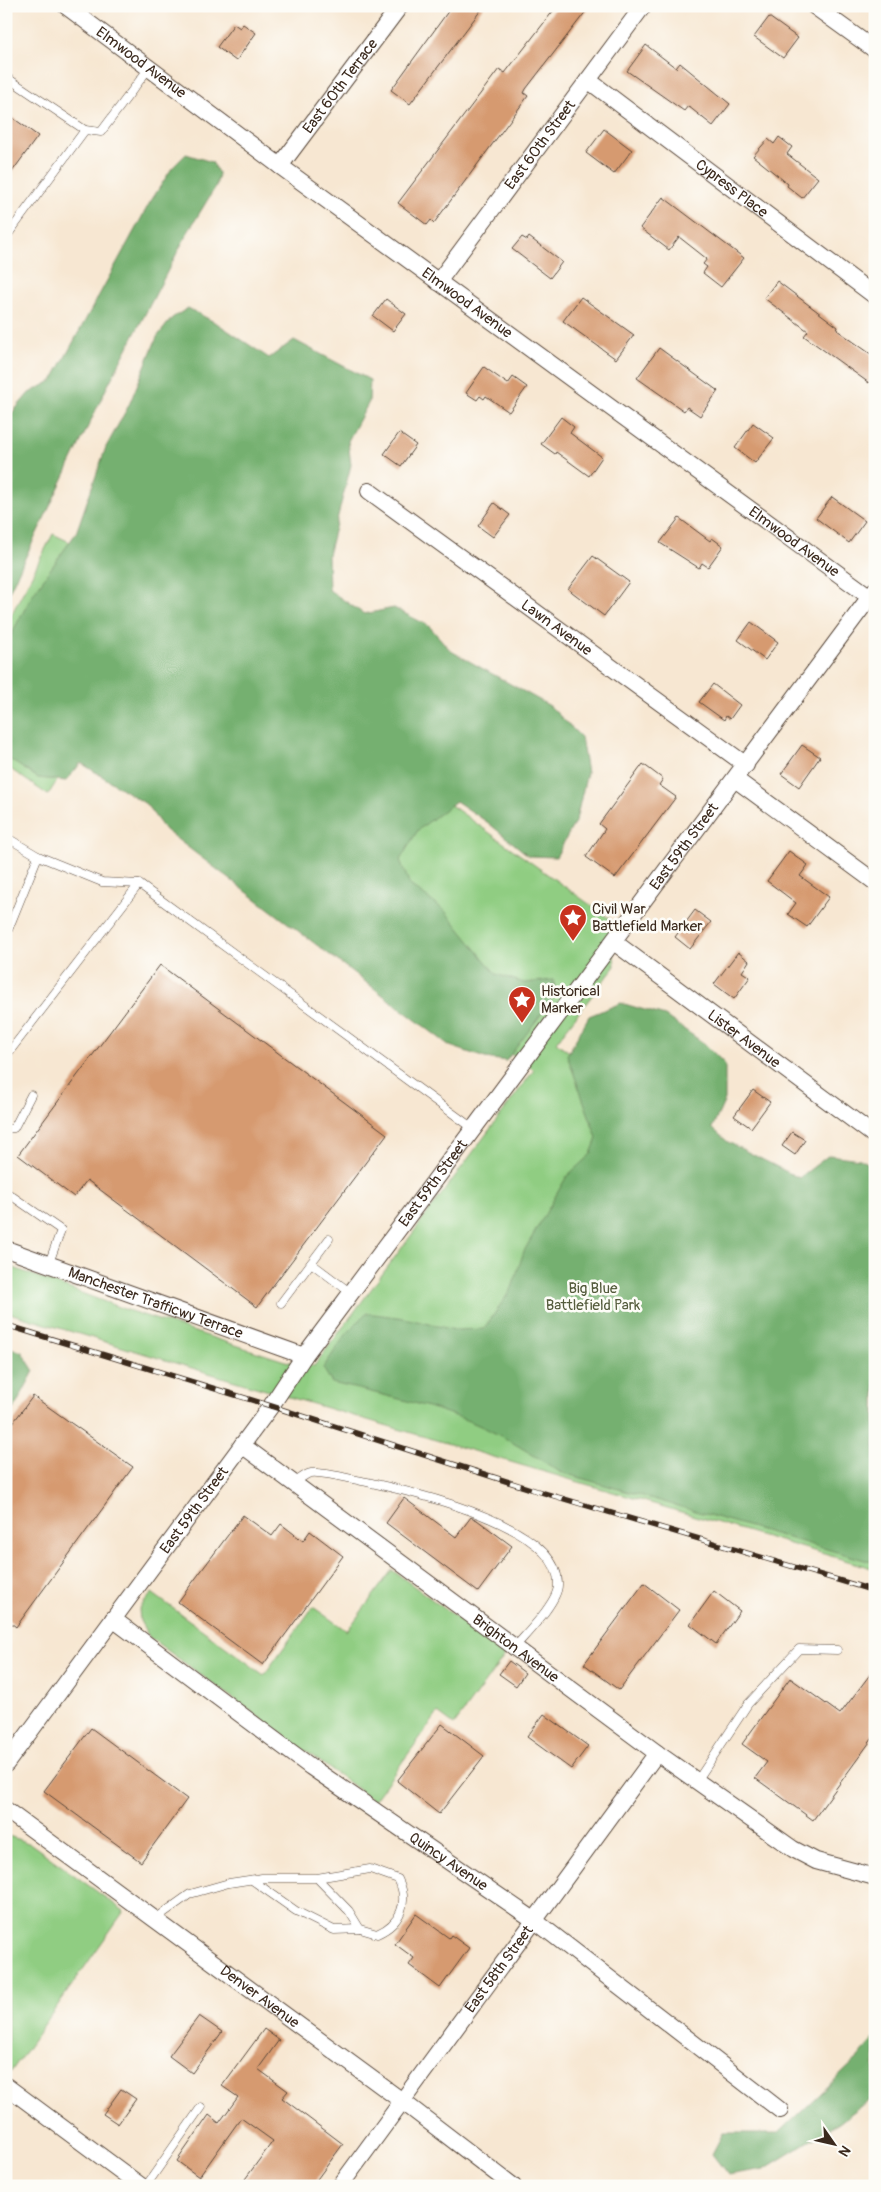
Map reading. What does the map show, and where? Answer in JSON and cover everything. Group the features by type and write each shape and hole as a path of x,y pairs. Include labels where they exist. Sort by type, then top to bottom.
{"street":[{"name":"Elmwood Avenue","path":"66,6 871,601"},
{"name":"East 60th Terrace","path":"280,166 400,6"},
{"name":"East 60th Street","path":"438,282 642,6"},
{"path":"814,6 875,50"},
{"name":"Cypress Place","path":"588,80 875,296"},
{"name":"Lawn Avenue","path":"369,491 746,765"},
{"name":"East 59th Street","path":"6,1764 242,1444 304,1356 735,778 871,601"},
{"path":"735,778 875,882"},
{"name":"Lister Avenue","path":"614,942 875,1136"},
{"name":"Manchester Trafficwy Terrace","path":"6,1249 304,1356"},
{"name":"Brighton Avenue","path":"242,1444 657,1753 793,1849 816,1860 875,1877"},
{"name":"Quincy Avenue","path":"113,1619 311,1767 534,1920 780,2110"},
{"name":"East 58th Street","path":"340,2186 657,1753"},
{"name":"Denver Avenue","path":"6,1810 402,2101 513,2186"},
{"path":"6,2086 141,2186"}],"lane":[{"path":"6,77 85,130 101,132 149,68"},
{"path":"6,236 85,130"},
{"path":"6,837 38,856 102,882 139,884 474,1129"},
{"path":"6,935 38,856"},
{"path":"6,1056 139,884"},
{"path":"6,1129 14,1128 31,1095"},
{"path":"6,1192 61,1230 49,1263"},
{"path":"281,1303 329,1239"},
{"path":"311,1263 351,1293"},
{"path":"294,1483 310,1473 349,1478 395,1488 471,1510 508,1526 531,1541 554,1564 558,1586 552,1601 515,1647"},
{"path":"697,1781 748,1704 799,1650 837,1650"},
{"path":"155,1919 190,1894 252,1880 317,1878 370,1869 398,1880 404,1892 403,1908 387,1930 377,1934 360,1929 334,1930 296,1912 252,1880"},
{"path":"317,1878 349,1911 360,1929"},
{"path":"146,2186 201,2108"}],"green space":[{"path":"186,154 212,162 219,174 216,186 188,232 106,389 6,598 6,420 29,393 52,381 149,204 172,168"},
{"path":"188,308 218,324 269,358 294,340 370,380 369,402 348,441 351,465 328,555 329,590 364,614 394,608 429,626 451,651 550,706 581,737 587,773 576,820 556,857 529,856 487,822 456,801 418,830 400,860 410,885 445,911 496,974 524,983 553,980 557,993 506,1061 485,1058 450,1046 165,830 146,804 81,763 66,781 38,778 6,757 6,644 33,594 76,533 106,447 129,405 157,337 172,318"},
{"name":"Big Blue Battlefield Park","path":"53,534 147,579 241,655 610,919 615,966 556,1042 875,1280 875,1569 6,1312 6,1265 124,1309 285,1361 314,1366 534,1070 75,752 48,795 6,766 6,625"},
{"path":"621,1003 665,1016 705,1044 725,1064 725,1100 712,1128 728,1142 799,1178 829,1155 860,1159 875,1167 875,1563 560,1472 509,1440 476,1424 423,1406 332,1383 323,1368 344,1337 366,1313 404,1318 455,1330 484,1329 512,1288 524,1251 567,1176 591,1154 597,1138 567,1055 589,1016"},
{"path":"6,1346 22,1352 34,1371 15,1407 6,1416"},
{"path":"392,1570 506,1654 454,1725 438,1713 374,1801 149,1637 140,1621 139,1609 152,1593 264,1675 313,1607 347,1631"},
{"path":"6,1835 31,1844 124,1911 8,2076"},
{"path":"875,2037 875,2095 839,2123 764,2169 728,2175 712,2154 723,2133 779,2133 859,2057"}],"building":[{"path":"452,6 484,6 410,104 391,90"},
{"path":"557,6 590,6 526,89 524,93 528,96 434,223 431,220 427,225 398,203 499,69 505,73"},
{"path":"769,17 798,38 783,58 754,37"},
{"path":"234,24 240,28 243,24 256,33 236,61 217,47"},
{"path":"646,45 676,68 680,63 730,104 713,126 688,106 684,111 627,71"},
{"path":"6,113 38,136 6,180"},
{"path":"604,129 632,150 614,174 586,153"},
{"path":"779,137 792,147 787,154 818,178 802,198 787,186 788,184 753,156 768,139 774,144"},
{"path":"663,197 744,258 721,287 703,273 707,267 703,264 707,259 679,237 669,250 640,228"},
{"path":"522,237 527,240 529,237 562,262 550,278 512,249"},
{"path":"777,281 838,327 837,330 875,357 875,375 869,383 804,336 808,331 764,298"},
{"path":"581,297 634,335 616,359 563,321"},
{"path":"386,299 406,314 393,331 373,316"},
{"path":"659,348 718,391 700,416 687,407 684,411 637,378"},
{"path":"484,367 508,384 513,377 527,387 509,412 486,396 484,399 480,396 477,400 466,393"},
{"path":"561,417 574,427 570,433 602,457 589,476 556,452 555,454 541,444"},
{"path":"753,423 774,438 755,463 735,448"},
{"path":"399,433 416,445 401,466 384,454"},
{"path":"832,497 865,521 849,543 816,518"},
{"path":"494,503 510,515 493,537 478,526"},
{"path":"679,518 710,541 712,538 723,546 708,567 702,563 699,568 660,543"},
{"path":"593,556 629,582 604,616 568,589"},
{"path":"751,622 778,642 765,660 738,640"},
{"path":"713,684 740,705 730,719 726,716 724,720 699,702"},
{"path":"802,745 820,757 799,787 781,774"},
{"path":"643,764 663,779 659,785 676,797 615,878 586,857 605,829 599,824"},
{"path":"789,851 808,865 800,876 829,897 807,927 788,914 796,903 767,881"},
{"path":"695,910 711,922 690,949 675,937"},
{"path":"738,952 749,961 742,972 750,977 734,999 714,984"},
{"path":"160,965 387,1134 257,1307 87,1180 74,1197 18,1155"},
{"path":"753,1090 770,1102 751,1128 734,1116"},
{"path":"792,1132 805,1140 795,1155 782,1146"},
{"path":"33,1396 133,1467 16,1627 6,1619 6,1432"},
{"path":"404,1498 456,1537 471,1517 512,1546 478,1592 386,1523"},
{"path":"243,1515 272,1536 281,1524 303,1541 310,1531 343,1556 263,1665 178,1602"},
{"path":"644,1583 679,1610 619,1690 584,1664"},
{"path":"714,1591 740,1611 716,1644 690,1624"},
{"path":"509,1661 525,1673 516,1686 499,1674"},
{"path":"875,1668 875,1735 813,1820 755,1778 767,1762 742,1744 790,1678 840,1714"},
{"path":"544,1714 588,1746 571,1769 527,1737"},
{"path":"442,1724 484,1756 439,1814 397,1781"},
{"path":"91,1728 187,1799 141,1862 44,1791"},
{"path":"416,1914 449,1938 451,1935 469,1948 440,1988 409,1965 414,1958 395,1944"},
{"path":"199,2016 222,2032 192,2073 169,2056"},
{"path":"264,2029 279,2040 258,2069 288,2091 282,2098 343,2144 312,2186 240,2186 273,2141 241,2118 199,2177 177,2161 209,2115 219,2123 238,2097 222,2086"},
{"path":"121,2089 136,2099 118,2124 103,2114"}],"railway":[{"path":"6,1325 271,1406 534,1490 875,1591"}],"place":[{"name":"Civil War Battlefield Marker","path":"573,942"},
{"name":"Historical Marker","path":"522,1024"}]}
